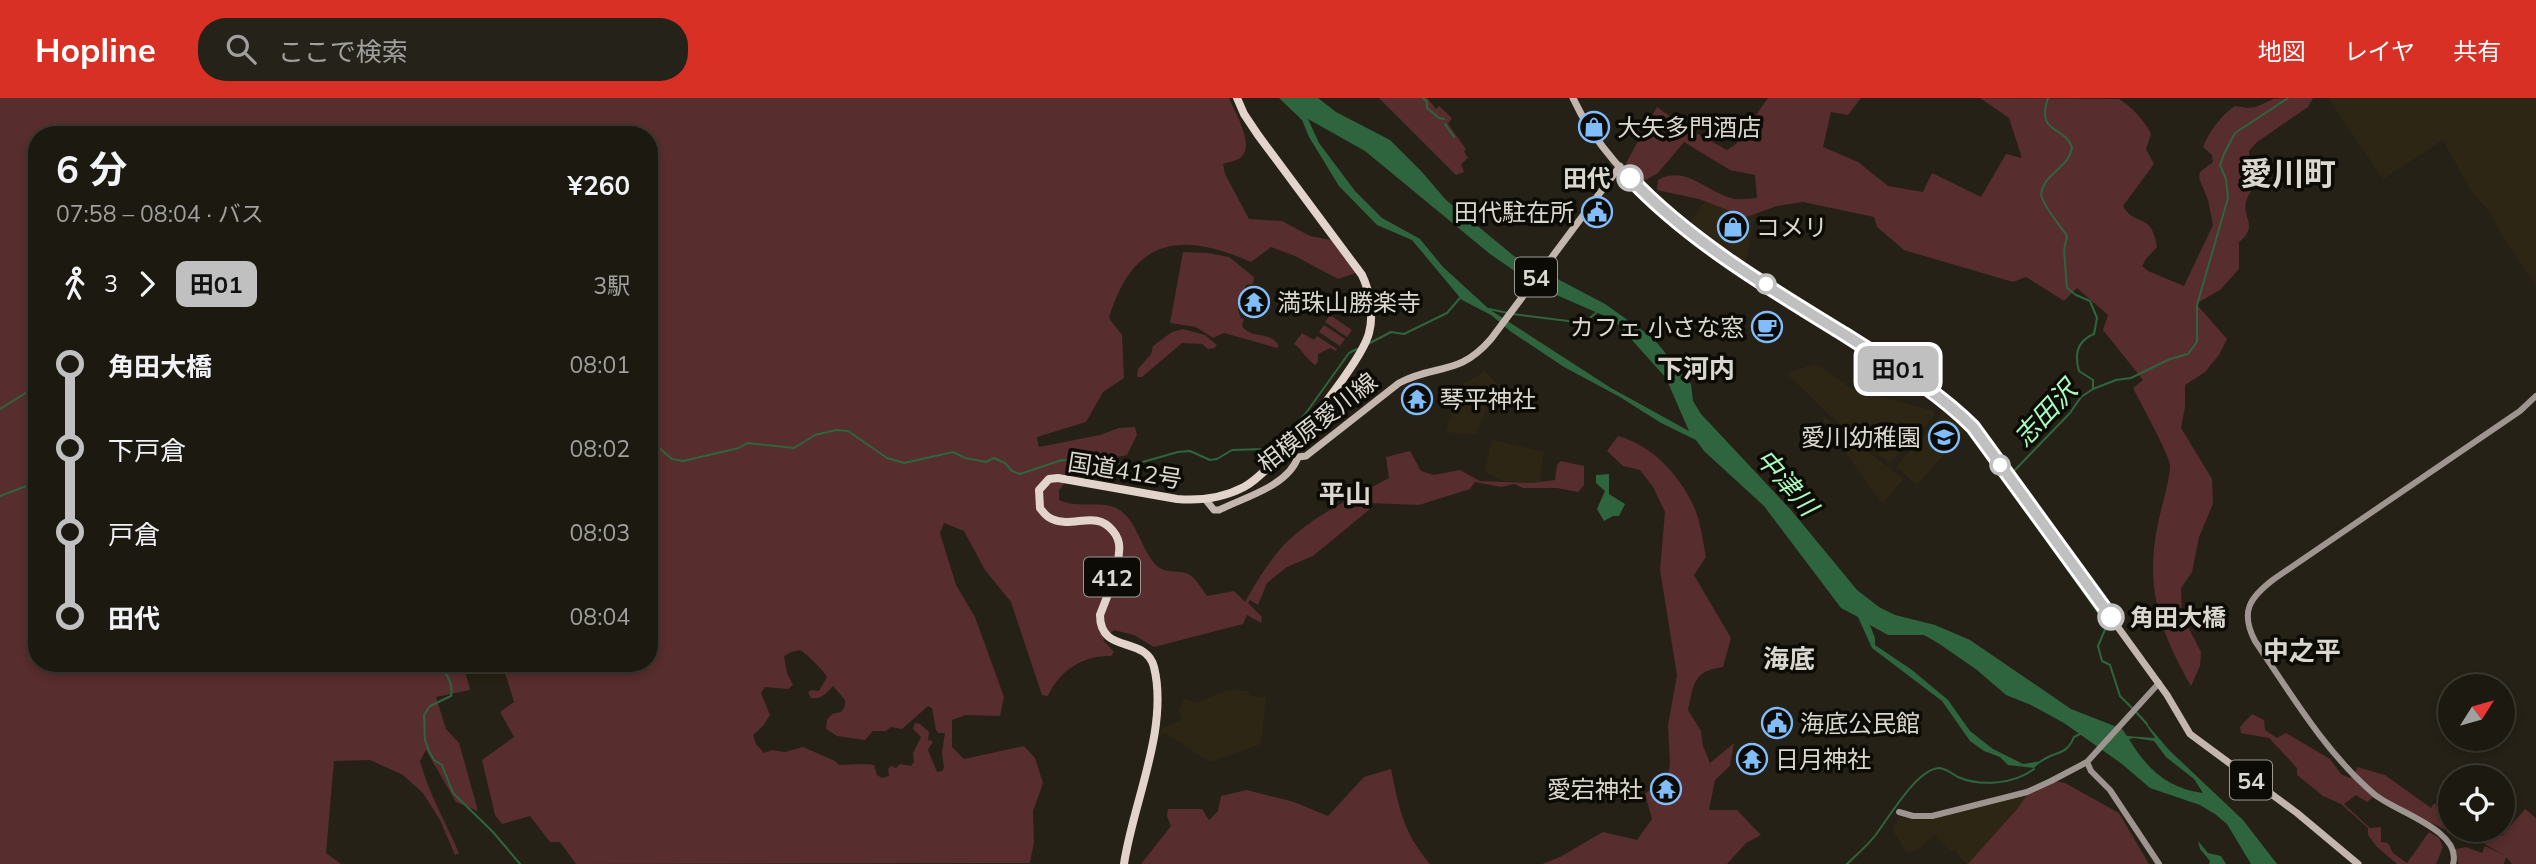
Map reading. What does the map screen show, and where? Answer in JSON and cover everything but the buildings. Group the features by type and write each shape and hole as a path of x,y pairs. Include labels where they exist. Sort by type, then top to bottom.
{"highway":[{"name":"国道412号","path":"1124,864 1129,833 1156,728 1154,666 1141,650 1110,639 1102,629 1100,615 1119,550 1112,530 1097,520 1051,519 1040,508 1037,495 1046,481 1058,478 1177,499 1205,499 1229,494 1272,466 1288,449 1351,366 1370,331 1371,309 1367,285 1362,275 1258,135 1237,98"}],"main road":[{"name":"54","path":"1573,98 1594,138 1662,211 1794,303 1930,389 1973,427 2156,685 2171,700 2196,740 2297,813 2358,864"},
{"name":"相模原愛川線","path":"1205,499 1214,510 1219,510 1273,484 1292,469 1298,457 1307,456 1399,383 1411,377 1460,365 1475,355 1491,338 1620,166"},
{"path":"1288,449 1298,457"}],"street":[{"path":"2453,864 2453,851 2439,831 2379,798 2333,753 2255,641 2248,627 2248,611 2250,601 2257,592 2274,579 2520,411 2536,396"},
{"path":"1899,812 1913,816 1932,816 2027,792 2088,760 2156,685"},
{"path":"2088,760 2091,772 2110,790 2159,864"}],"shaded area":[{"path":"0,98 1229,98 1245,135 1246,149 1239,159 1223,164 1225,174 1249,219 1282,221 1310,236 1331,240 1356,273 1338,279 1295,256 1271,247 1251,262 1202,246 1181,245 1162,248 1145,257 1131,271 1109,318 1122,335 1124,378 1103,392 1086,422 1037,437 1039,447 1100,435 1119,428 1135,427 1137,435 1127,455 1093,460 1078,468 1059,490 1059,500 1075,504 1106,505 1118,509 1131,521 1147,553 1158,567 1190,575 1207,596 1234,591 1245,602 1271,560 1293,536 1332,508 1389,478 1386,457 1410,451 1421,471 1434,475 1460,470 1480,481 1532,483 1555,480 1557,465 1561,461 1584,466 1584,485 1578,492 1557,488 1523,488 1514,484 1501,487 1475,482 1470,489 1419,505 1368,503 1370,509 1313,556 1287,567 1267,583 1258,605 1250,600 1248,603 1262,617 1261,623 1247,615 1243,624 1154,647 1134,635 1114,630 1103,640 1114,652 1111,656 1091,658 1073,666 1059,679 1048,696 1042,695 1011,602 985,570 964,531 944,523 940,533 956,585 975,617 1004,697 1000,716 966,715 952,720 952,747 964,759 1024,746 1035,758 1043,783 1033,811 1034,842 1030,863 576,864 560,842 550,842 530,816 502,824 495,815 482,760 514,737 500,712 514,702 505,672 658,672 658,126 28,126 28,672 465,672 470,690 436,697 446,729 459,743 478,811 456,802 426,750 420,761 459,853 455,855 440,820 423,793 403,775 370,760 334,761 326,853 341,864 0,864","holes":["800,650 827,677 819,691 808,692 811,698 821,697 833,686 845,700 841,712 832,714 827,720 826,729 837,736 865,740 873,731 886,731 891,727 902,729 928,706 932,708 936,730 938,733 945,733 942,771 937,772 928,750 933,741 928,740 929,732 915,723 913,729 921,737 913,753 914,762 911,766 891,766 888,769 889,776 882,778 877,775 874,765 839,765 803,747 785,752 772,750 764,753 756,744 753,735 770,715 761,693 765,687 788,689 793,685 787,673 784,656"]},
{"path":"1279,98 1318,98 1336,112 1390,140 1446,200 1514,256 1605,304 1653,338 1691,384 1693,401 1701,414 1791,510 1857,590 1879,607 1895,615 1935,625 1970,640 2071,709 2122,729 2127,736 2155,738 2140,716 2169,750 2243,820 2277,864 2251,864 2227,824 2215,814 2200,805 2150,788 2122,764 2064,723 2006,695 1977,670 1938,643 1924,635 1888,635 1870,625 1875,645 1912,670 1948,700 1970,731 1993,749 2023,764 2042,761 2034,768 2008,765 2000,757 1984,751 1970,741 1942,701 1872,648 1858,617 1841,608 1764,506 1704,451 1696,440 1564,367 1491,315 1462,300 1412,240 1377,225 1339,186 1309,137 1302,120","holes":["1308,119 1365,151 1490,254 1538,287 1614,320 1666,378 1689,431 1611,388 1489,309 1443,267 1420,239 1382,218 1355,191 1319,143","2129,739 2154,741 2166,757 2194,779 2203,793 2179,787 2159,775"]},
{"path":"1379,98 1427,98 1436,109 1439,106 1452,118 1448,124 1466,149 1464,151 1468,158 1461,164 1464,172 1456,175"},
{"path":"1768,98 1861,98 1848,115 1831,112 1823,147 1858,162 1888,186 1923,192 1932,173 1981,197 2006,154 2022,158 2009,118 1980,98 2119,99 2137,114 2151,134 2146,149 2154,164 2123,206 2132,216 2147,224 2155,236 2157,247 2142,266 2184,286 2213,225 2208,200 2199,178 2200,172 2213,162 2212,155 2203,147 2212,130 2235,106 2252,108 2273,99 2313,98 2308,107 2257,142 2249,151 2257,175 2245,207 2249,226 2245,237 2239,242 2239,269 2220,290 2199,302 2198,306 2227,339 2219,355 2205,372 2185,385 2181,428 2212,479 2213,504 2199,537 2192,572 2181,588 2182,615 2201,652 2200,666 2191,686 2164,629 2158,610 2153,571 2158,521 2168,479 2169,460 2133,388 2143,380 2103,330 2108,315 2077,288 2064,301 2026,277 2013,282 1904,250 1877,227 1874,217 1803,202 1777,206 1746,217 1699,199 1657,190 1658,180 1678,175 1735,199 1757,198 1755,175 1730,170 1684,142 1658,173 1644,181 1626,163 1657,107 1685,127 1727,150 1736,144"},
{"path":"2328,98 2536,98 2536,285 2504,239 2489,211 2471,191 2443,140 2383,179"},
{"path":"1708,197 1757,210 1745,266 1688,225"},
{"path":"1183,252 1229,257 1254,277 1253,284 1246,285 1238,310 1244,319 1242,326 1251,333 1271,338 1279,346 1277,348 1224,333 1213,338 1196,327 1170,323"},
{"path":"1330,315 1352,330 1347,337 1325,322"},
{"path":"1324,325 1345,339 1340,346 1319,332"},
{"path":"1183,329 1205,335 1217,345 1208,349 1202,344 1182,343 1142,377 1137,377 1138,369 1151,354 1153,346 1172,332"},
{"path":"1302,333 1314,340 1317,336 1337,349 1336,351 1330,348 1318,354 1318,362 1315,365 1294,344"},
{"path":"1816,364 1852,389 1934,411 1935,415 1890,463 1827,413 1789,376 1789,372"},
{"path":"1485,371 1505,392 1485,414 1475,435 1446,432 1452,411 1441,397"},
{"path":"1944,407 1967,428 1917,485 1896,467 1938,419"},
{"path":"1819,413 1903,479 1883,504 1868,485"},
{"path":"1618,436 1654,455 1674,474 1689,497 1699,521 1706,557 1694,575 1731,638 1723,667 1706,672 1696,680 1688,710 1701,731 1703,746 1710,763 1734,743 1730,766 1715,780 1709,810 1737,810 1761,835 1746,843 1727,864 1542,864 1560,857 1603,832 1637,840 1652,819 1645,794 1668,776 1668,725 1677,675 1660,570 1665,512 1653,487 1640,470 1623,466 1607,451"},
{"path":"1493,440 1544,452 1540,484 1504,481 1485,472"},
{"path":"1609,474 1609,494 1625,504 1619,516 1604,521 1597,509 1605,491 1596,483 1596,475"},
{"path":"1233,690 1248,691 1250,696 1266,697 1261,744 1210,762 1165,733 1160,734 1162,728 1182,720 1179,710 1184,699 1197,703"},
{"path":"2252,714 2264,720 2265,730 2277,738 2286,733 2330,759 2341,774 2350,778 2357,767 2385,775 2431,808 2434,803 2438,807 2438,826 2377,794 2367,802 2356,795 2344,804 2370,828 2381,827 2381,842 2388,843 2393,853 2407,863 2429,832 2438,837 2438,842 2443,847 2436,864 2397,864 2376,846 2368,835 2368,828 2341,804 2323,796 2297,775 2297,768 2269,738 2241,733 2240,727"},
{"path":"1391,769 1408,830 1430,864 1141,864 1171,826 1167,816 1168,809 1202,809 1209,820 1218,811 1221,796 1247,790 1294,802 1328,816 1364,777"},
{"path":"2054,781 2065,783 2119,813 2149,864 1968,864 2029,792"},
{"path":"2037,791 1978,864 1966,864 1935,835 1917,850 1907,853 1893,831 1901,816 1935,818"},
{"path":"2525,809 2536,818 2536,864 2512,864 2506,857 2504,864 2458,864 2456,849 2466,847 2482,853 2485,846 2504,855 2481,842 2515,842 2515,821"},
{"path":"2198,841 2208,853 2221,856 2226,864 2209,864 2210,861 2200,849"}],"waterway":[{"path":"1423,98 1427,102 1427,108 1444,119"},
{"name":"志田沢","path":"2048,98 2045,118 2072,147 2066,161 2046,181 2041,195 2067,236 2064,250 2067,288 2090,301 2097,318 2094,334 2080,344 2077,354 2079,371 2093,380 2093,388"},
{"path":"2012,473 2070,413 2081,397 2093,389 2116,380 2131,378 2170,359 2188,354 2197,342 2197,305 2228,198 2226,179 2220,165 2224,154 2235,133 2288,98"},
{"path":"1445,124 1454,137"},
{"path":"1368,344 1391,332 1404,334 1447,313 1460,298"},
{"path":"1489,309 1508,313"},
{"path":"1513,314 1584,323 1597,312"},
{"path":"658,447 672,459 683,461 739,448 747,443 794,448 815,435 836,430 848,431 887,458 904,463 953,452 965,458 986,462 994,458 1020,474 1062,460 1132,465 1190,451 1210,460 1232,450 1265,449 1277,444 1306,413 1349,353 1357,349"},
{"path":"0,409 28,392"},
{"path":"0,496 28,485"},
{"name":"志田沢","path":"2012,491 2102,618"},
{"name":"志田沢","path":"2107,625 2098,646 2102,661 2110,665 2120,696 2132,708"},
{"path":"444,672 451,687 451,696 430,706 424,715 425,740 429,751 434,760 442,765 453,793 493,832 520,864"},
{"name":"志田沢","path":"2136,712 2147,724"},
{"path":"2040,762 2064,751 2074,737 2082,733"},
{"path":"1847,864 1874,837 1912,786 1930,771 1941,768 1967,780 1987,783 2007,781 2034,769"}],"bus line":[{"name":"田01","path":"1630,178 1662,211 1687,229 1794,303 1930,389 1951,406 1973,427 2111,617"}],"place":[{"name":"大矢多門酒店","path":"1594,127"},
{"name":"田代","path":"1630,178"},
{"name":"田代駐在所","path":"1597,212"},
{"name":"コメリ","path":"1733,227"},
{"name":"満珠山勝楽寺","path":"1254,302"},
{"name":"カフェ 小さな窓","path":"1767,327"},
{"name":"琴平神社","path":"1417,399"},
{"name":"愛川幼稚園","path":"1944,437"},
{"name":"角田大橋","path":"2111,617"},
{"name":"海底公民館","path":"1777,723"},
{"name":"日月神社","path":"1752,759"},
{"name":"愛宕神社","path":"1666,789"}],"district":[{"name":"愛川町","path":"2288,173"},
{"name":"下河内","path":"1696,368"},
{"name":"平山","path":"1345,493"},
{"name":"中之平","path":"2302,650"},
{"name":"海底","path":"1789,658"}],"water label":[{"name":"中津川","path":"1787,482"}]}
